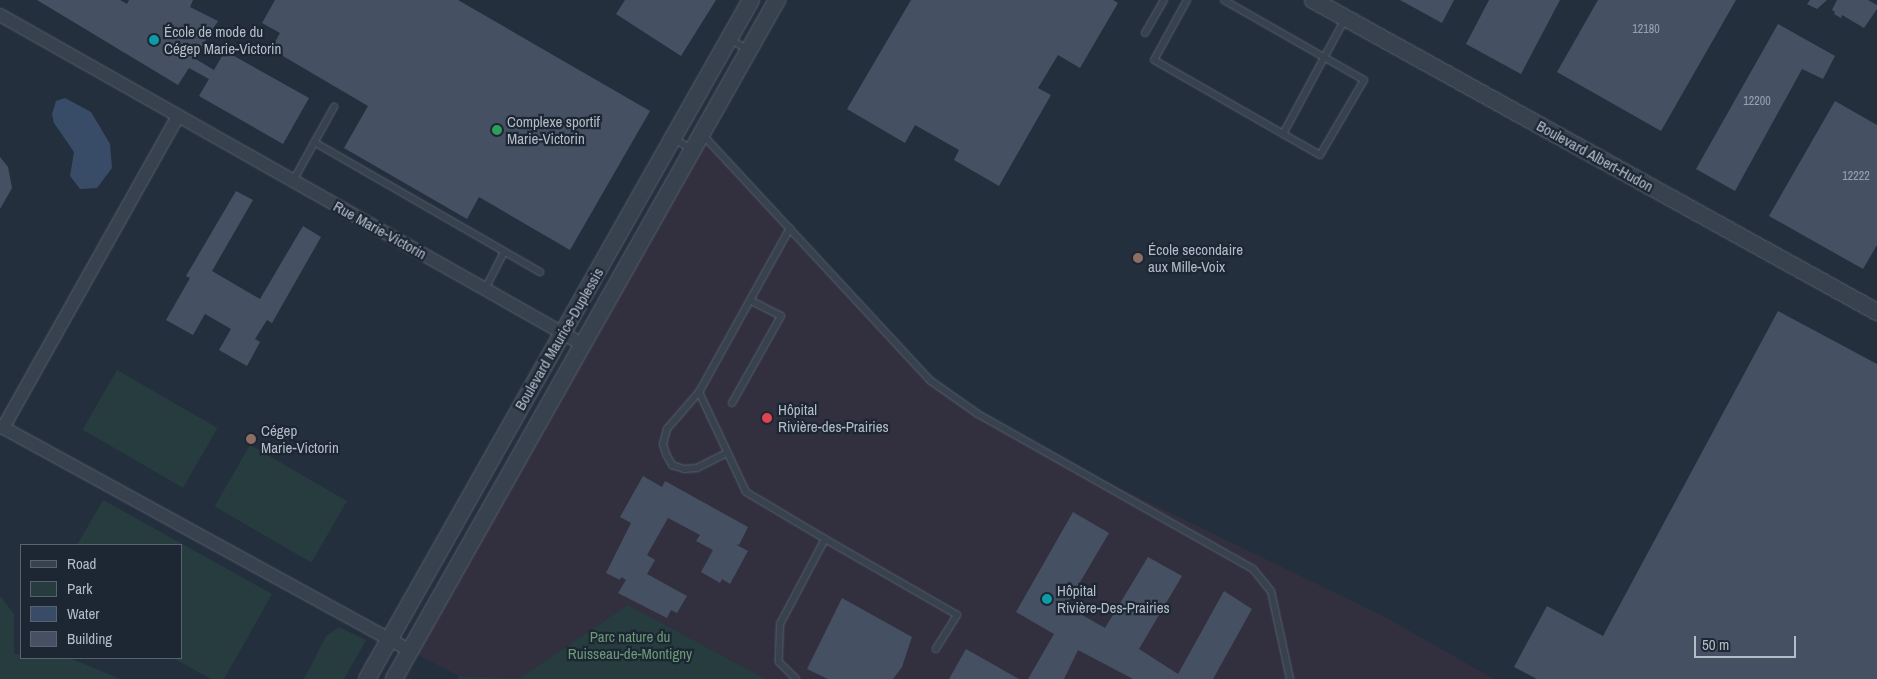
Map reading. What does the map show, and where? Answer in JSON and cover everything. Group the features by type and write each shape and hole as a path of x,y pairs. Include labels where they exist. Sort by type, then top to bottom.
{"street":[{"name":"Boulevard Maurice-Duplessis","path":"394,679 702,134 729,39 751,0"},
{"name":"Boulevard Maurice-Duplessis","path":"367,679 673,138 748,50 777,0"},
{"name":"Boulevard Albert-Hudon","path":"1313,0 1877,312"},
{"name":"Rue Marie-Victorin","path":"0,15 582,344"},
{"path":"178,116 1,427 409,650"}],"lane":[{"path":"1145,33 1164,0"},
{"path":"1187,0 1154,60 1320,156 1364,80 1224,0"},
{"path":"1283,134 1346,18"},
{"path":"729,39 748,50"},
{"path":"293,181 334,107"},
{"path":"702,134 931,381 978,414 1252,569 1271,591 1290,679"},
{"path":"673,138 693,151"},
{"path":"314,142 540,272"},
{"path":"727,453 697,468 684,469 672,465 663,444 667,429 699,392 790,228"},
{"path":"484,289 504,252"},
{"path":"732,403 781,316 750,300"},
{"path":"699,392 746,492 957,614 936,649"},
{"path":"796,679 779,662 780,624 825,539"}],"shaded area":[{"name":"Hôpital Rivière-des-Prairies","path":"702,134 931,381 1053,456 1385,617 1494,679 766,679 628,605 520,678 459,676 409,650"}],"green space":[{"path":"117,370 217,428 183,488 82,430"},
{"path":"250,445 347,501 311,562 215,506"},
{"path":"103,500 272,594 224,679 211,679 175,659 182,659 182,544 78,544"},
{"path":"0,596 14,614 14,654 20,654 20,659 72,659 121,679 0,679"},
{"name":"Parc nature du Ruisseau-de-Montigny","path":"628,605 766,679 457,679 459,676 520,678"},
{"path":"339,627 366,640 344,679 304,679 326,636"}],"water":[{"path":"65,98 91,112 110,144 112,168 97,188 80,189 70,176 74,152 54,123 52,114 56,101"}],"building":[{"path":"37,0 120,0 127,4 129,0 193,0 190,7 218,21 194,58 214,70 225,51 309,98 283,144 199,96 209,79 189,68 178,85"},
{"name":"Complexe sportif Marie-Victorin","path":"275,0 458,0 650,111 570,250 479,197 467,219 344,148 368,106 271,49 280,33 262,23"},
{"path":"625,0 716,0 681,56 616,14"},
{"path":"911,0 1113,0 1118,3 1080,68 1058,55 1038,88 1051,95 999,186 954,160 959,150 915,125 905,143 847,109"},
{"path":"1400,0 1454,0 1442,23"},
{"path":"1489,0 1560,0 1521,74 1466,44"},
{"path":"1598,0 1736,0 1661,131 1557,72"},
{"path":"1810,0 1827,0 1817,9 1807,4"},
{"path":"1837,0 1868,0 1877,5 1877,9 1864,28 1842,15 1841,18 1834,14 1835,12 1832,10"},
{"path":"1778,24 1835,56 1823,79 1802,69 1735,191 1696,169"},
{"path":"1835,101 1877,125 1877,245 1863,269 1769,216"},
{"path":"0,157 8,167 12,188 0,209"},
{"path":"236,191 253,200 212,271 260,299 303,226 321,237 272,323 267,320 255,339 260,342 247,366 219,350 231,329 205,314 193,335 166,320 190,278 186,276"},
{"path":"1778,311 1877,364 1877,679 1537,679 1514,667 1547,606 1603,636"},
{"path":"643,476 662,487 665,481 748,527 739,545 735,544 748,551 730,584 722,579 720,583 701,572 713,550 696,541 700,535 668,518 647,555 655,560 647,574 687,596 677,613 671,610 667,618 618,593 626,580 621,577 620,580 606,573 631,523 620,517"},
{"name":"Hôpital Rivière-Des-Prairies","path":"1073,512 1109,533 1066,606 1105,628 1148,557 1182,576 1139,649 1178,674 1224,591 1252,609 1213,679 1133,679 1078,650 1064,679 1028,679 1054,634 1016,612"},
{"path":"842,598 912,637 902,667 893,679 828,679 807,669"},
{"path":"966,649 1019,679 949,679"}],"place":[{"name":"École de mode du Cégep Marie-Victorin","path":"154,40"},
{"name":"Complexe sportif Marie-Victorin","path":"497,130"},
{"name":"École secondaire aux Mille-Voix","path":"1138,258"},
{"name":"Hôpital Rivière-des-Prairies","path":"767,418"},
{"name":"Cégep Marie-Victorin","path":"251,439"},
{"name":"Hôpital Rivière-Des-Prairies","path":"1047,599"}]}
